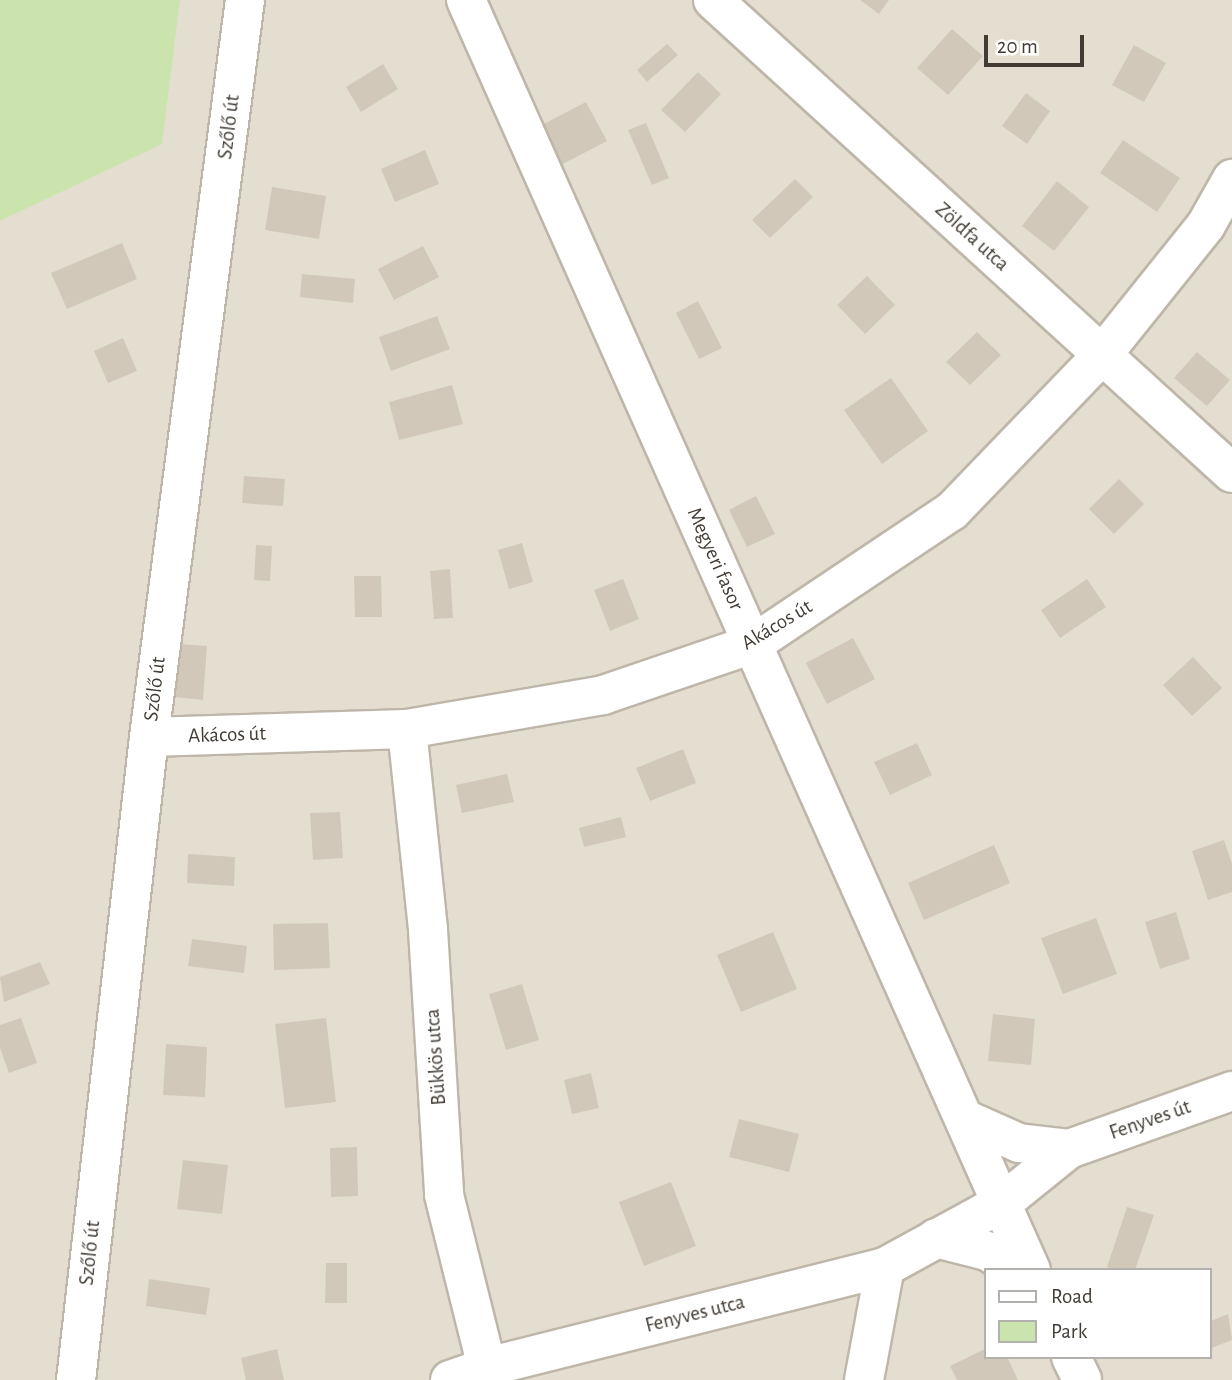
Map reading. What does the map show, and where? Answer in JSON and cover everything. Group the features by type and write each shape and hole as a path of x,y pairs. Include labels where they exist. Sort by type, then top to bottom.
{"street":[{"name":"Szőlő út","path":"76,1380 149,737 245,0"},
{"name":"Megyeri fasor","path":"466,0 1030,1268"},
{"name":"Zöldfa utca","path":"713,0 1232,473"},
{"name":"Akácos út","path":"149,737 407,729 603,695 753,644 952,511 1102,355 1206,225 1232,179"},
{"name":"Bükkös utca","path":"407,729 428,930 444,1195 486,1373"},
{"name":"Fenyves út","path":"1069,1149 1232,1091"},
{"path":"965,1119 1019,1143 1069,1149"},
{"name":"Fenyves utca","path":"450,1380 486,1373 885,1267 1002,1203 1069,1149"},
{"path":"936,1238 987,1251 1014,1268"},
{"path":"864,1380 885,1267"},
{"path":"1072,1359 1082,1380"}],"shaded area":[{"path":"0,0 1232,0 1232,1380 0,1380"}],"green space":[{"path":"0,0 180,0 162,144 0,221"}],"building":[{"path":"860,0 889,0 879,14"},
{"path":"952,29 983,56 948,95 917,68"},
{"path":"667,44 678,55 647,82 637,70"},
{"path":"1134,45 1166,63 1144,102 1112,85"},
{"path":"383,64 398,89 361,112 346,87"},
{"path":"698,72 721,94 685,132 661,110"},
{"path":"1026,93 1050,111 1027,144 1002,126"},
{"path":"586,102 607,141 557,167 536,128"},
{"path":"646,123 669,178 652,185 628,130"},
{"path":"1123,140 1180,178 1157,212 1100,173"},
{"path":"425,150 439,184 395,202 381,169"},
{"path":"795,179 813,197 770,238 752,220"},
{"path":"1057,181 1089,207 1054,251 1022,226"},
{"path":"272,187 326,196 319,239 265,230"},
{"path":"122,243 137,279 67,309 51,273"},
{"path":"423,246 439,277 394,300 378,269"},
{"path":"302,274 355,279 353,303 300,297"},
{"path":"867,276 895,305 865,334 837,305"},
{"path":"698,301 722,348 699,359 676,313"},
{"path":"437,316 450,349 391,371 379,337"},
{"path":"977,332 1001,355 970,385 946,362"},
{"path":"123,338 137,371 108,383 94,351"},
{"path":"1197,352 1230,380 1207,406 1174,378"},
{"path":"891,378 928,431 882,464 844,410"},
{"path":"452,385 463,424 399,440 389,402"},
{"path":"244,476 285,479 283,506 242,503"},
{"path":"1119,479 1144,504 1114,534 1089,509"},
{"path":"756,496 775,534 747,547 729,510"},
{"path":"522,543 533,582 509,589 498,550"},
{"path":"256,545 272,546 270,581 254,580"},
{"path":"450,569 453,618 434,619 430,571"},
{"path":"354,576 381,576 382,617 355,617"},
{"path":"623,579 639,619 610,631 594,590"},
{"path":"1087,579 1106,607 1060,638 1041,610"},
{"path":"853,638 875,679 827,704 806,663"},
{"path":"179,644 207,646 203,700 175,697"},
{"path":"1193,657 1222,688 1192,716 1163,685"},
{"path":"917,743 932,775 890,795 874,762"},
{"path":"683,749 696,783 650,801 636,768"},
{"path":"507,774 514,802 462,813 456,785"},
{"path":"340,812 343,858 313,860 310,813"},
{"path":"621,817 626,837 584,847 579,828"},
{"path":"1224,840 1232,864 1232,892 1208,900 1192,851"},
{"path":"994,845 1010,883 924,920 908,883"},
{"path":"188,854 235,857 234,886 187,883"},
{"path":"1176,912 1190,959 1160,969 1145,922"},
{"path":"1096,918 1117,974 1063,994 1041,938"},
{"path":"328,923 330,968 274,970 273,924"},
{"path":"773,932 797,989 741,1012 717,955"},
{"path":"192,939 247,946 244,973 188,966"},
{"path":"40,962 50,984 4,1002 0,977"},
{"path":"522,984 539,1040 506,1050 489,994"},
{"path":"993,1014 1035,1019 1031,1065 988,1061"},
{"path":"21,1018 37,1063 9,1073 0,1048 0,1025"},
{"path":"326,1018 336,1102 285,1108 275,1024"},
{"path":"166,1044 207,1047 205,1097 163,1095"},
{"path":"591,1073 599,1108 572,1114 564,1080"},
{"path":"739,1119 799,1134 789,1172 729,1157"},
{"path":"357,1147 358,1196 331,1197 330,1148"},
{"path":"183,1160 228,1165 222,1214 177,1209"},
{"path":"671,1182 696,1246 644,1266 619,1202"},
{"path":"1127,1207 1154,1215 1136,1268 1107,1267"},
{"path":"326,1263 347,1263 347,1303 325,1303"},
{"path":"149,1279 210,1288 206,1315 146,1306"},
{"path":"1228,1314 1232,1340 1211,1348 1211,1321"},
{"path":"277,1349 284,1380 246,1380 241,1358"},
{"path":"984,1349 984,1359 1008,1359 1018,1380 957,1380 950,1366"}]}
